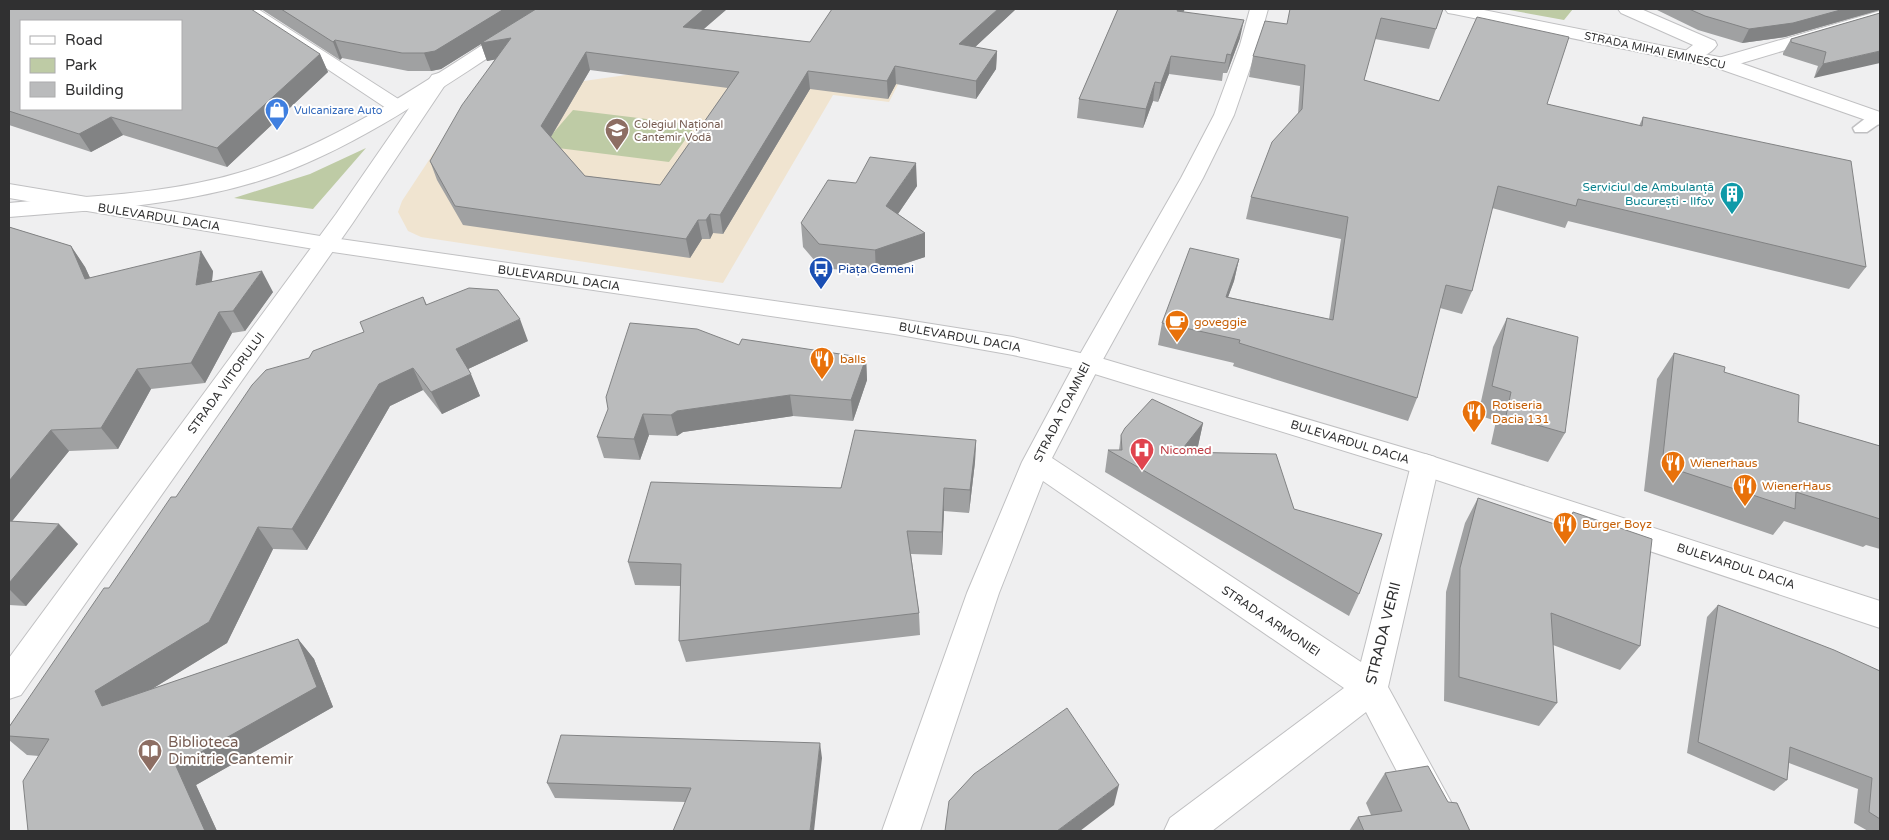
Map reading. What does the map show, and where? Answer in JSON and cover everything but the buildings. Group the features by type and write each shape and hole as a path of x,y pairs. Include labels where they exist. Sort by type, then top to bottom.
{"street":[{"path":"246,9 396,106"},
{"name":"STRADA VIITORULUI","path":"9,210 172,193 245,178 310,155 396,106 552,9"},
{"name":"STRADA TOAMNEI","path":"900,831 983,593 1036,462 1088,362 1192,178 1224,115 1246,55 1259,9"},
{"name":"STRADA MIHAI EMINESCU","path":"1454,9 1722,63 1873,122"},
{"path":"1627,9 1708,46 1742,57"},
{"path":"1722,63 1880,16"},
{"path":"1689,55 1708,46"},
{"name":"STRADA VIITORULUI","path":"9,684 326,244 440,79"},
{"name":"BULEVARDUL DACIA","path":"9,191 326,244 894,326 1014,346 1088,362 1425,465 1880,615"},
{"name":"STRADA ARMONIEI","path":"1036,462 1371,688 1448,831"},
{"name":"STRADA VERII","path":"1183,831 1371,688 1425,465"}],"shaded area":[{"name":"Colegiul Național Cantemir Vodă","path":"909,63 889,102 833,95 723,283 421,237 408,231 398,212 402,201 483,78 584,81 626,75"}],"green space":[{"path":"1504,9 1573,9 1564,20"},
{"path":"573,110 696,125 669,162 542,146"},
{"path":"366,148 313,209 234,198 310,174"}],"place":[{"name":"Vulcanizare Auto","path":"277,131"},
{"name":"Colegiul Național Cantemir Vodă","path":"617,151"},
{"name":"Serviciul de Ambulanță București - Ilfov","path":"1732,215"},
{"name":"Piața Gemeni","path":"821,290"},
{"name":"goveggie","path":"1177,343"},
{"name":"balls","path":"822,380"},
{"name":"Rotiseria Dacia 131","path":"1474,433"},
{"name":"Nicomed","path":"1142,471"},
{"name":"Wienerhaus","path":"1673,484"},
{"name":"WienerHaus","path":"1745,507"},
{"name":"Burger Boyz","path":"1565,545"},
{"name":"Biblioteca Dimitrie Cantemir","path":"150,772"}]}
